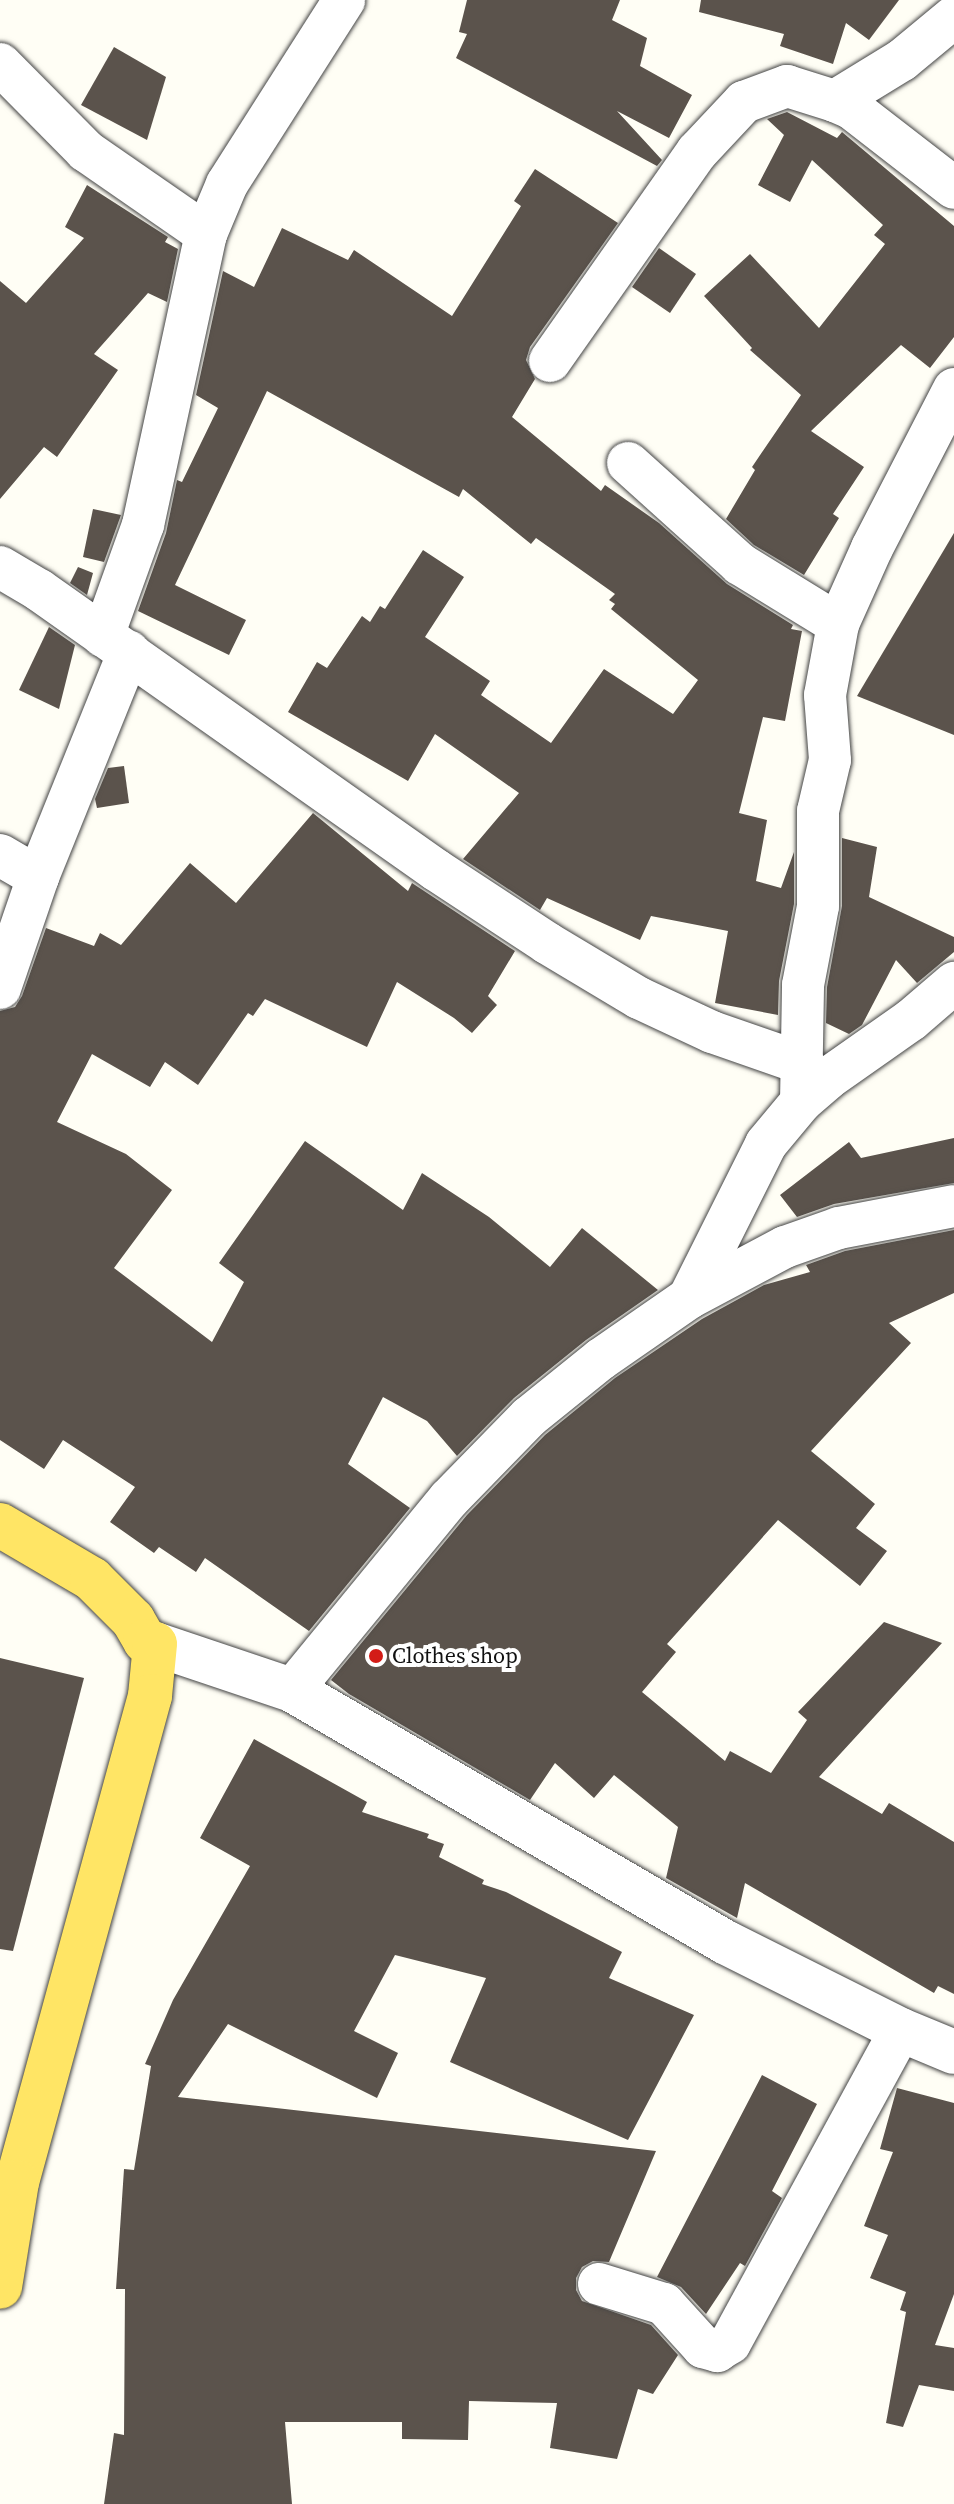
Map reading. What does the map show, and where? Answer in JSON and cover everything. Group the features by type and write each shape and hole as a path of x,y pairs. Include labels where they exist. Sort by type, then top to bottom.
{"main road":[{"path":"0,1525 92,1579 133,1620 145,1641 155,1644 150,1696 104,1873 9,2182 0,2287"}],"street":[{"path":"0,988 116,644 206,234 227,184 344,0"},
{"path":"835,101 902,60 954,17"},
{"path":"0,64 86,151 206,234"},
{"path":"550,361 697,152 744,102 787,86 835,101 851,108 954,188"},
{"path":"803,1083 803,985 818,906 818,811 830,760 825,695 838,624 872,548 954,389"},
{"path":"628,463 740,564 838,624"},
{"path":"0,567 116,644 436,870 560,951 639,998 712,1032 803,1083"},
{"path":"0,855 38,877"},
{"path":"689,1298 766,1144 803,1083 862,1052 911,1020 954,983"},
{"path":"292,1690 449,1499 529,1417 601,1359 689,1298 785,1247 839,1228 954,1206"},
{"path":"155,1644 292,1690 725,1942 901,2030 954,2052"},
{"path":"599,2284 664,2304 703,2347 717,2351 730,2343 901,2030"}],"building":[{"path":"467,0 620,0 612,20 647,38 640,66 692,95 669,138 617,111 662,160 657,166 456,58 467,34 459,32"},
{"path":"701,0 899,0 869,40 846,23 833,64 780,46 784,34 699,12"},
{"path":"114,47 166,77 147,140 81,105"},
{"path":"787,112 837,138 842,132 954,226 954,337 930,368 901,345 811,431 864,467 833,514 839,518 804,575 754,545 726,519 755,470 752,467 801,395 750,350 752,348 704,296 750,254 819,328 885,244 874,235 883,225 812,160 790,202 758,185 784,135 767,119"},
{"path":"535,169 618,223 530,347 526,360 535,379 512,417 601,491 605,485 659,523 727,584 793,625 791,629 802,631 785,721 763,717 739,813 767,820 756,881 781,888 794,852 794,904 779,981 778,1015 715,1003 728,931 651,916 640,940 547,898 540,910 463,859 519,793 435,734 408,781 288,712 317,662 327,668 362,616 370,622 380,606 385,609 423,550 464,577 425,637 490,681 481,695 551,743 604,669 673,714 698,680 611,609 615,604 609,600 615,594 536,538 531,544 463,489 459,497 267,391 175,585 246,620 229,655 138,611 166,533 177,480 182,482 218,408 196,395 223,271 254,287 282,228 348,260 354,250 452,316 521,206 514,201"},
{"path":"87,185 168,237 165,242 178,249 167,302 148,293 94,354 118,370 57,457 44,447 0,499 0,281 26,303 84,238 65,227"},
{"path":"659,248 696,274 670,313 632,287"},
{"path":"93,509 121,515 104,562 83,557"},
{"path":"954,533 954,735 857,696"},
{"path":"78,567 93,573 87,595 70,583"},
{"path":"49,627 75,645 59,709 19,690"},
{"path":"124,766 129,803 97,808 95,799 108,768"},
{"path":"313,813 408,891 412,883 515,951 488,996 497,1005 472,1033 397,982 367,1047 265,999 253,1016 248,1013 198,1085 165,1062 150,1087 92,1054 57,1122 126,1154 172,1190 114,1268 212,1342 244,1282 219,1263 305,1141 403,1210 422,1173 489,1217 550,1267 582,1228 658,1290 586,1340 514,1398 457,1456 427,1421 383,1397 348,1464 410,1508 309,1631 205,1558 196,1572 159,1547 154,1553 110,1522 135,1487 63,1440 44,1469 0,1440 0,1011 15,1007 22,996 46,928 94,946 100,933 121,945 190,863 236,903"},
{"path":"842,838 877,847 869,897 954,937 954,952 917,983 896,960 862,1025 849,1034 826,1023 827,987 842,906"},
{"path":"954,1138 954,1183 834,1204 797,1217 780,1195 849,1142 861,1158"},
{"path":"954,1230 954,1293 889,1323 911,1343 811,1451 875,1504 856,1528 887,1551 860,1586 778,1520 667,1644 676,1652 642,1692 725,1761 730,1751 771,1773 807,1720 798,1712 884,1622 942,1643 819,1777 882,1814 889,1803 954,1842 954,1994 938,1986 934,1993 745,1883 737,1918 666,1878 678,1827 614,1775 594,1798 555,1763 530,1800 349,1694 331,1680 467,1515 545,1435 615,1378 702,1319 764,1285 810,1272 806,1265 845,1251"},
{"path":"0,1658 84,1678 13,1951 0,1949"},
{"path":"254,1739 367,1802 362,1812 429,1834 427,1838 444,1844 439,1857 484,1880 482,1884 506,1892 622,1952 609,1978 694,2015 628,2140 450,2062 486,1978 395,1955 354,2031 398,2053 377,2098 228,2024 178,2097 656,2151 609,2262 593,2261 582,2267 576,2278 576,2290 582,2301 651,2325 678,2355 653,2394 638,2389 617,2459 550,2448 557,2403 469,2401 468,2440 402,2439 402,2422 285,2422 292,2504 104,2504 114,2433 124,2435 125,2289 116,2289 124,2169 134,2170 151,2066 145,2064 173,2000 250,1866 200,1838"},
{"path":"762,2075 817,2104 772,2191 782,2198 745,2266 740,2263 706,2314 681,2287 657,2277"},
{"path":"897,2088 954,2103 954,2294 935,2345 954,2348 954,2391 919,2385 903,2427 886,2423 906,2312 900,2310 906,2292 870,2278 888,2235 864,2226 893,2152 880,2149"}],"place":[{"name":"Clothes shop","path":"376,1656"}]}
